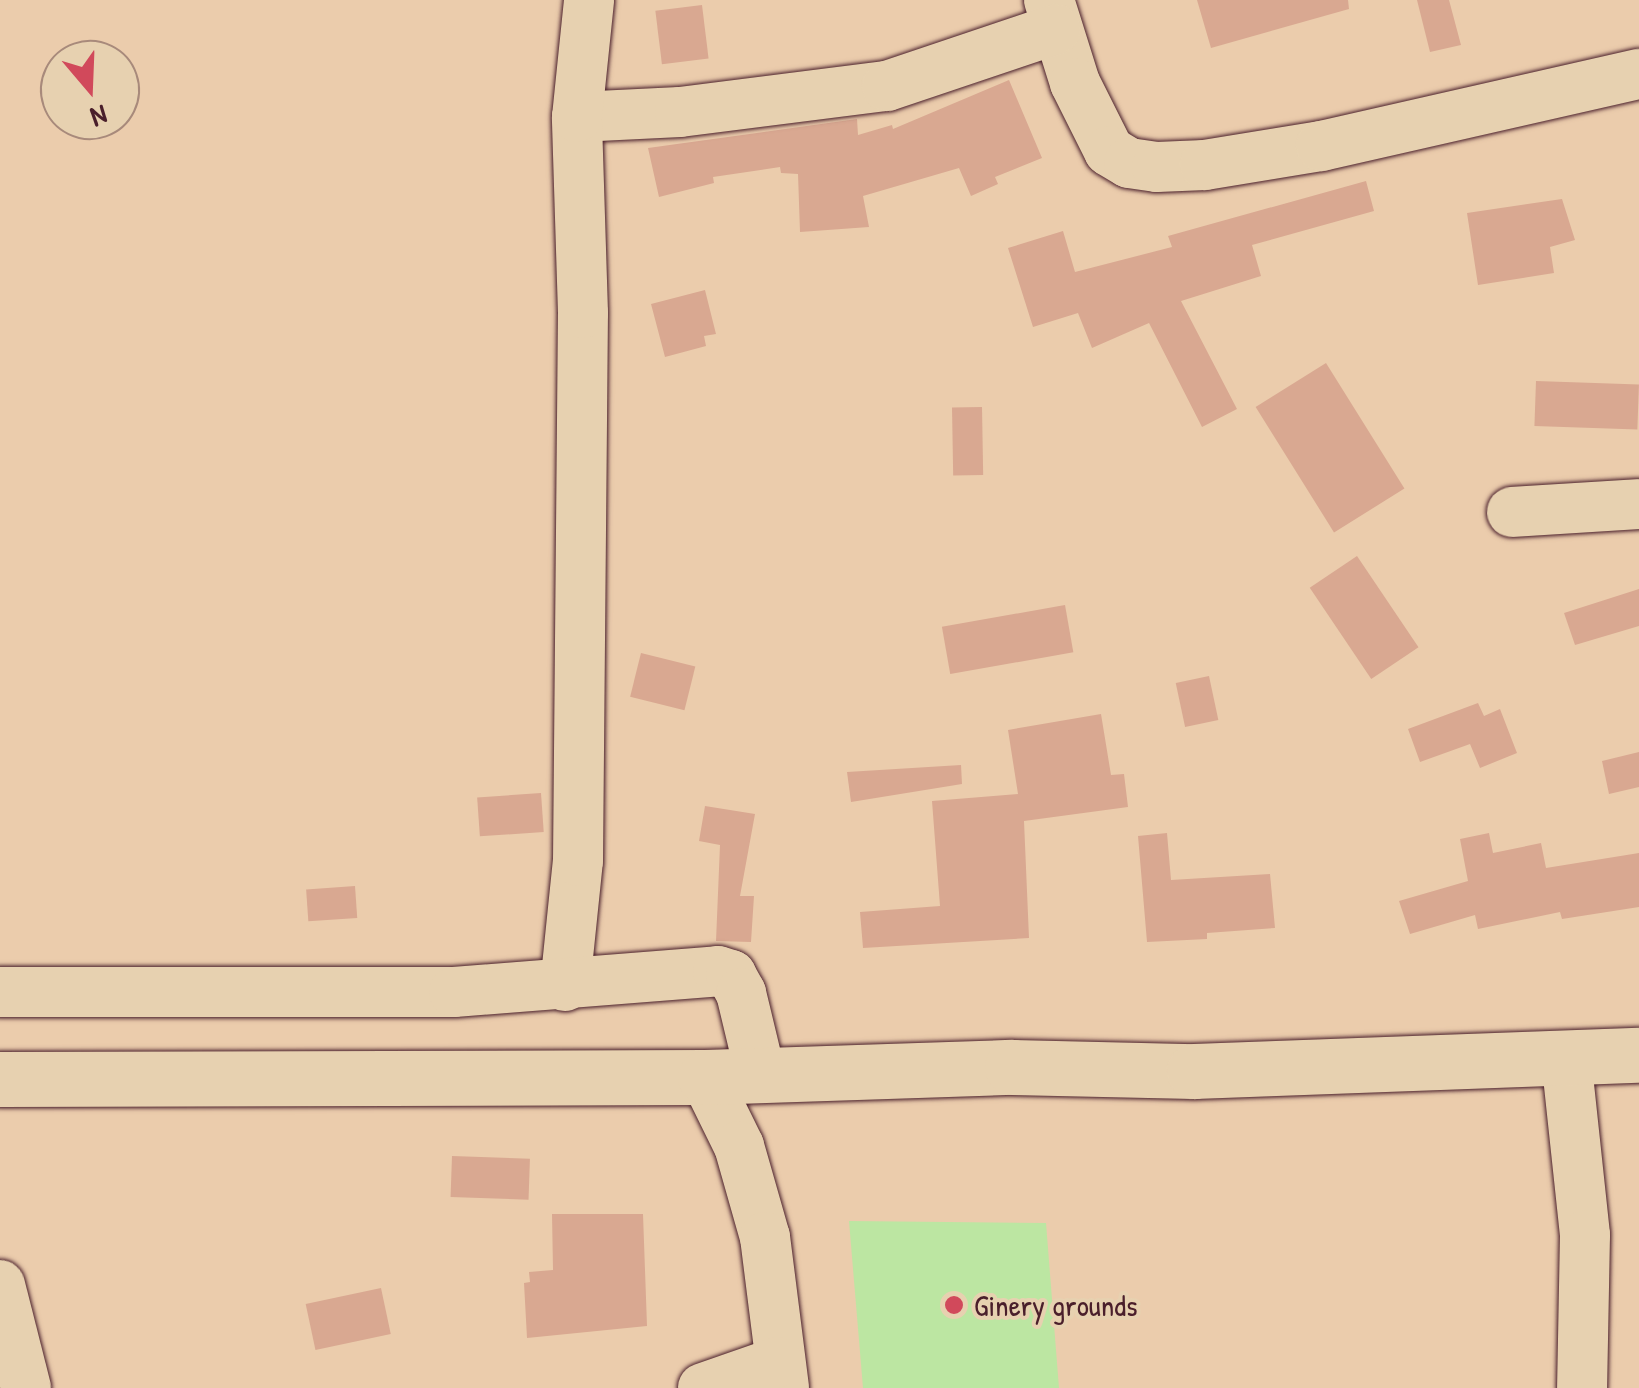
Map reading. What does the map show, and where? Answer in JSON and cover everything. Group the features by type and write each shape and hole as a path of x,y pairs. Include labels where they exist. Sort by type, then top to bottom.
{"main road":[{"path":"0,1079 705,1077 1012,1067 1194,1071 1639,1055"}],"street":[{"path":"565,986 578,861 583,313 577,117 590,0"},
{"path":"577,117 680,112 887,86 1053,14 1075,84 1109,152 1129,163 1156,167 1204,166 1320,146 1639,74"},
{"path":"1512,512 1639,504"},
{"path":"0,992 435,992 565,986 718,971 731,974 741,993 761,1076"},
{"path":"1566,1057 1584,1236 1582,1388"},
{"path":"703,1388 781,1375 775,1292 765,1237 739,1146 705,1077"},
{"path":"0,1285 26,1388"}],"green space":[{"name":"Ginery grounds","path":"849,1221 1046,1223 1059,1388 863,1388"}],"building":[{"path":"1197,0 1348,0 1349,9 1211,48"},
{"path":"1417,0 1449,0 1461,45 1430,52"},
{"path":"702,5 709,59 662,64 655,11"},
{"path":"1009,80 1042,158 995,177 998,184 971,196 959,168 863,196 869,227 800,232 798,174 781,173 780,167 713,177 714,183 659,197 648,148 857,119 858,135 892,125 893,129"},
{"path":"1366,181 1374,211 1252,245 1261,276 1181,301 1237,409 1202,427 1149,323 1092,348 1078,313 1033,327 1008,248 1063,231 1075,272 1172,247 1168,236"},
{"path":"1562,199 1575,240 1550,247 1554,273 1478,285 1467,213"},
{"path":"705,290 716,334 704,336 706,346 665,357 651,304"},
{"path":"1326,363 1404,489 1334,532 1256,407"},
{"path":"1536,381 1639,385 1637,430 1534,426"},
{"path":"982,407 983,475 953,476 952,408"},
{"path":"1357,556 1419,647 1371,679 1310,588"},
{"path":"1639,589 1639,626 1575,645 1564,613"},
{"path":"1065,605 1073,652 950,674 942,627"},
{"path":"641,653 695,667 684,710 630,697"},
{"path":"1209,676 1218,720 1185,727 1176,683"},
{"path":"1478,703 1484,716 1500,709 1517,753 1480,768 1470,744 1420,762 1408,729"},
{"path":"1101,714 1111,775 1124,774 1128,807 1024,821 1029,938 863,948 860,912 940,906 932,801 1018,794 1008,730"},
{"path":"1639,752 1639,787 1609,794 1602,761"},
{"path":"961,765 962,784 851,802 847,772"},
{"path":"541,793 544,832 480,836 477,797"},
{"path":"705,806 755,814 740,896 754,896 751,942 716,941 720,845 699,841"},
{"path":"1167,833 1171,880 1270,874 1275,928 1207,933 1207,939 1147,942 1138,836"},
{"path":"1489,833 1493,853 1541,843 1546,868 1639,853 1639,907 1562,919 1560,912 1478,929 1475,915 1410,934 1399,901 1468,881 1460,839"},
{"path":"355,886 357,918 308,921 306,889"},
{"path":"452,1156 530,1159 529,1200 451,1197"},
{"path":"552,1214 643,1214 647,1326 527,1338 524,1283 530,1282 529,1272 553,1270"},
{"path":"381,1288 391,1334 315,1350 306,1304"}],"place":[{"name":"Ginery grounds","path":"954,1305"}]}
